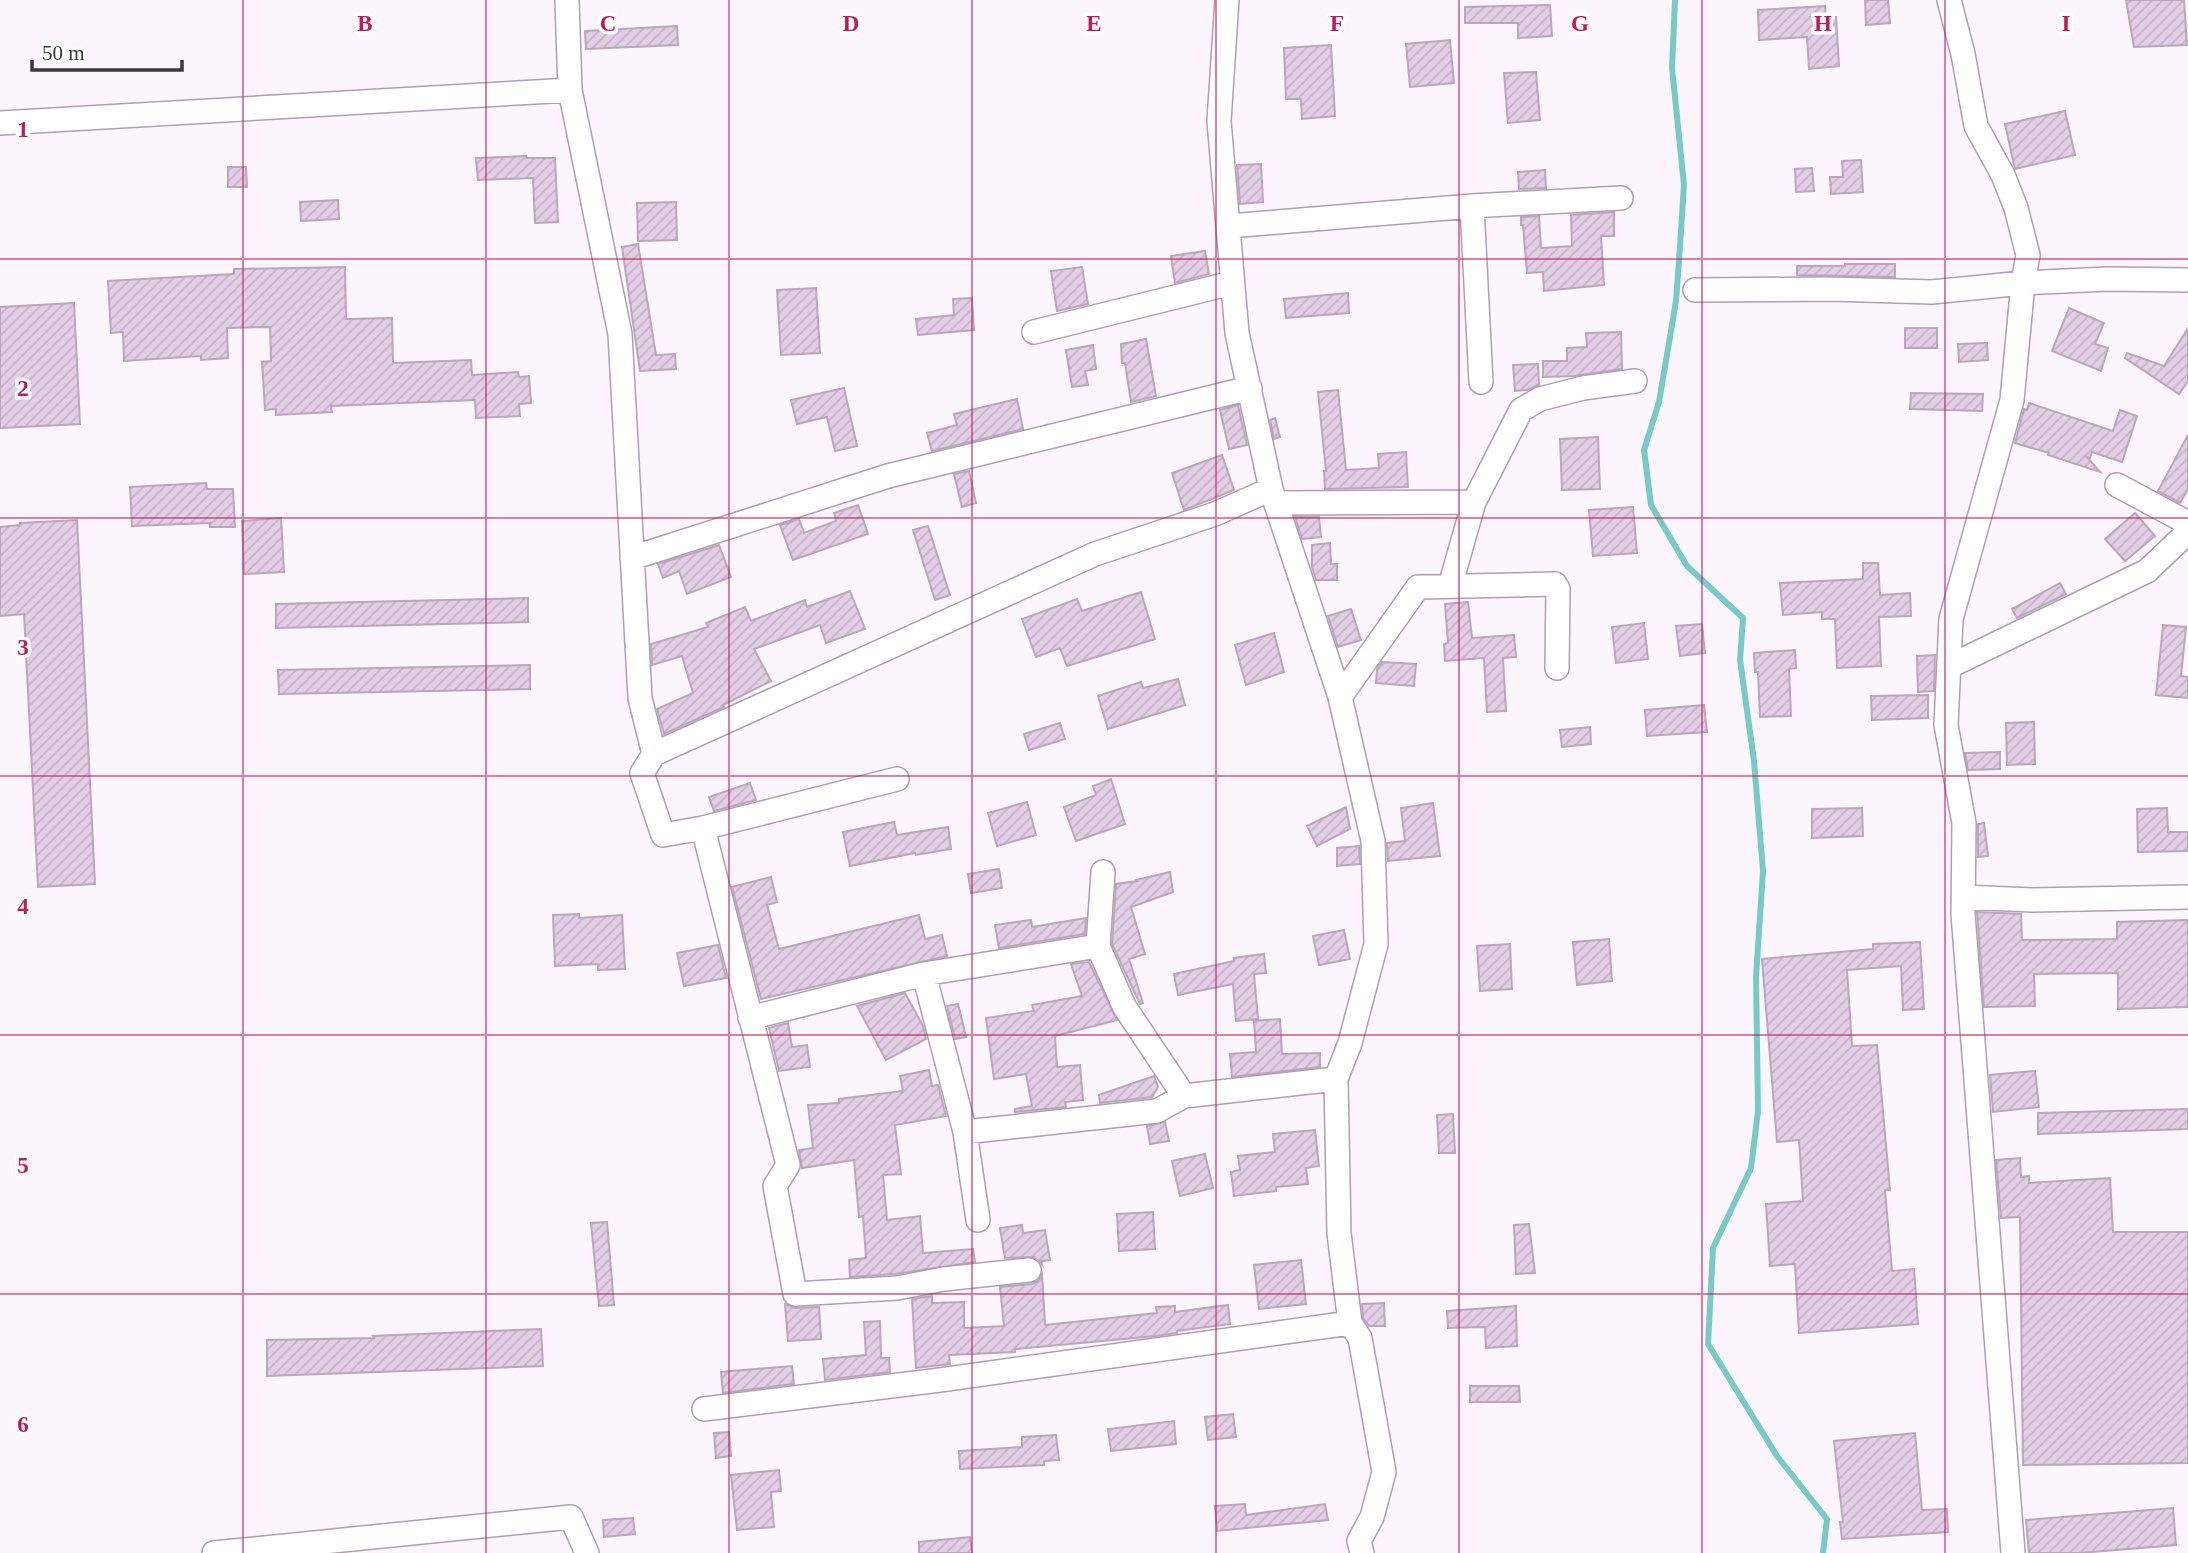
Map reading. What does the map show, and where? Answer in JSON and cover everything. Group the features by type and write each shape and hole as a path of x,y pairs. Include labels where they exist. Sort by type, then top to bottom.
{"street":[{"path":"567,0 570,90 620,334 640,698 654,754"},
{"path":"1227,0 1219,121 1237,333 1274,496 1340,697 1373,841 1376,944 1350,1043 1336,1079 1339,1233 1350,1323 1360,1338 1384,1472 1372,1517 1359,1541 1362,1553"},
{"path":"1950,0 1976,125 2017,208 2028,255 2012,400 1951,619 1946,725 1964,823 1964,897 2013,1553"},
{"path":"0,123 570,90"},
{"path":"1229,226 1472,206 1621,198"},
{"path":"1472,206 1481,382"},
{"path":"1695,290 1831,289 1932,292 2109,279 2188,280"},
{"path":"1034,332 1232,284"},
{"path":"1450,586 1474,502 1521,410 1540,399 1635,381"},
{"path":"632,558 888,476 1250,388"},
{"path":"2117,485 2188,523"},
{"path":"897,779 703,828 663,835 642,774 654,754 1095,554 1214,514 1274,496 1474,502"},
{"path":"1950,666 2147,571 2188,532"},
{"path":"1340,697 1418,587 1555,584 1558,589 1558,668"},
{"path":"703,828 788,1165 775,1186 795,1294 897,1288 944,1279 1029,1270"},
{"path":"1103,872 1098,946 1124,1006 1184,1096"},
{"path":"1964,897 2032,900 2188,897"},
{"path":"750,1018 924,974 1098,946"},
{"path":"924,974 965,1132 978,1220"},
{"path":"965,1132 1157,1111 1184,1096 1336,1079"},
{"path":"704,1409 940,1380 1350,1323"},
{"path":"214,1553 571,1517 587,1553"}],"building":[{"path":"1865,0 1888,0 1890,23 1866,25"},
{"path":"2126,0 2184,0 2187,45 2134,47"},
{"path":"1550,5 1552,36 1518,38 1518,23 1465,23 1465,7"},
{"path":"1825,6 1826,17 1836,17 1839,66 1809,69 1807,37 1759,40 1758,10"},
{"path":"677,26 678,45 586,49 585,31"},
{"path":"1450,40 1454,83 1410,87 1406,44"},
{"path":"1331,45 1335,116 1302,119 1301,99 1286,99 1284,48"},
{"path":"1536,72 1540,120 1508,123 1504,73"},
{"path":"2065,111 2075,155 2015,169 2005,124"},
{"path":"476,158 555,158 558,222 535,223 533,178 478,180"},
{"path":"1861,160 1863,192 1831,194 1830,177 1843,177 1842,161"},
{"path":"1261,164 1263,202 1240,204 1237,165"},
{"path":"228,167 246,167 247,187 228,187"},
{"path":"1812,168 1814,191 1796,192 1795,169"},
{"path":"1545,170 1546,188 1519,189 1518,172"},
{"path":"338,200 339,219 301,221 300,202"},
{"path":"676,202 677,240 638,241 637,203"},
{"path":"1614,212 1614,236 1601,236 1604,285 1544,291 1543,272 1527,273 1521,217 1539,216 1541,248 1572,246 1571,215"},
{"path":"638,244 656,355 675,354 676,369 640,371 622,247"},
{"path":"1205,251 1209,274 1175,283 1171,256"},
{"path":"1895,264 1895,277 1797,275 1797,266"},
{"path":"345,267 346,319 392,318 393,363 471,360 472,375 518,372 519,377 529,376 531,403 519,404 520,416 476,418 475,400 331,406 332,412 276,415 276,409 265,410 262,362 271,361 270,327 227,328 228,358 201,360 201,356 124,361 123,332 111,333 108,281 234,274 234,269"},
{"path":"1082,267 1088,304 1057,311 1051,271"},
{"path":"816,288 820,353 781,355 777,290"},
{"path":"1348,293 1349,313 1286,318 1284,299"},
{"path":"972,298 974,330 918,335 916,319 954,315 953,299"},
{"path":"74,303 80,424 0,428 0,307"},
{"path":"2069,308 2104,323 2095,344 2108,348 2101,371 2052,351"},
{"path":"1905,328 1937,328 1937,348 1905,348"},
{"path":"2188,328 2188,381 2179,394 2125,358 2127,353 2164,366"},
{"path":"1621,332 1622,369 1574,376 1543,377 1543,361 1567,361 1567,348 1587,347 1586,333"},
{"path":"1146,339 1156,396 1131,402 1125,363 1122,363 1121,344"},
{"path":"1987,343 1988,360 1959,362 1958,344"},
{"path":"1093,345 1096,369 1085,371 1088,385 1072,387 1066,350"},
{"path":"1538,364 1539,385 1515,391 1513,365"},
{"path":"844,388 857,446 835,451 827,417 797,424 791,400"},
{"path":"1338,390 1346,470 1379,468 1378,454 1406,452 1408,487 1325,489 1326,471 1318,392"},
{"path":"1911,393 1983,394 1982,411 1910,409"},
{"path":"1017,399 1023,429 932,451 927,433 957,425 954,414"},
{"path":"2029,403 2113,431 2120,410 2137,416 2122,462 2092,452 2090,458 2087,457 2100,472 2015,443 2024,409 2027,410"},
{"path":"1238,405 1247,445 1229,449 1220,410"},
{"path":"1275,418 1280,437 1274,439 1270,420"},
{"path":"2188,435 2188,489 2180,503 2158,491"},
{"path":"1598,437 1600,489 1562,490 1560,439"},
{"path":"1222,455 1234,490 1184,510 1172,473"},
{"path":"969,471 976,503 962,507 954,474"},
{"path":"206,483 207,489 233,489 235,527 210,527 210,523 132,526 130,487"},
{"path":"858,505 868,534 793,560 780,525 799,519 804,533 836,521 834,513"},
{"path":"1633,507 1637,553 1593,556 1589,510"},
{"path":"2135,513 2155,536 2125,561 2105,539"},
{"path":"1295,517 1319,517 1321,537 1302,539"},
{"path":"281,518 284,572 244,574 242,521"},
{"path":"77,520 95,884 38,887 24,614 0,616 0,527 20,523"},
{"path":"928,526 950,595 935,600 913,530"},
{"path":"1330,543 1331,564 1337,564 1337,580 1316,580 1312,567 1312,545"},
{"path":"719,545 731,577 687,594 679,571 663,578 658,564"},
{"path":"1863,563 1878,563 1880,595 1910,593 1911,616 1879,617 1881,666 1837,668 1835,619 1822,619 1822,612 1783,615 1780,583 1863,579"},
{"path":"2060,583 2066,594 2017,618 2012,609"},
{"path":"850,591 865,629 826,643 820,625 754,649 771,681 723,705 724,707 664,734 657,709 693,693 682,656 652,665 651,644 708,627 706,623 745,607 751,621 805,600 807,607"},
{"path":"1141,592 1155,639 1067,666 1060,648 1036,657 1022,619 1077,599 1082,611"},
{"path":"528,598 528,622 276,628 276,604"},
{"path":"1468,602 1472,638 1514,635 1516,657 1503,658 1506,711 1487,712 1484,658 1445,661 1444,644 1448,643 1445,604"},
{"path":"1351,609 1361,640 1338,647 1328,616"},
{"path":"1644,623 1648,659 1616,663 1612,627"},
{"path":"1702,624 1705,653 1680,656 1676,626"},
{"path":"2163,625 2186,627 2181,676 2188,677 2188,698 2156,695"},
{"path":"1274,633 1284,672 1246,685 1235,645"},
{"path":"1795,650 1796,668 1789,669 1791,716 1760,717 1758,672 1755,672 1754,653"},
{"path":"1935,655 1934,691 1918,692 1917,656"},
{"path":"1382,662 1416,664 1414,686 1376,683 1377,669"},
{"path":"530,665 530,689 279,694 278,670"},
{"path":"1178,679 1185,705 1108,729 1098,696 1141,682 1143,688"},
{"path":"1928,695 1928,718 1872,720 1871,696"},
{"path":"1704,705 1707,732 1647,736 1645,710"},
{"path":"2034,722 2035,764 2007,765 2006,723"},
{"path":"1060,723 1065,739 1029,750 1024,734"},
{"path":"1590,727 1591,744 1562,747 1560,730"},
{"path":"2000,752 2000,769 1968,770 1965,753"},
{"path":"1111,779 1125,824 1076,841 1064,807 1096,795 1093,786"},
{"path":"750,783 756,800 714,811 709,797"},
{"path":"1027,802 1036,835 997,846 988,813"},
{"path":"1433,803 1440,856 1388,861 1387,843 1405,841 1401,808"},
{"path":"1346,807 1350,829 1317,846 1307,826"},
{"path":"1862,808 1863,836 1812,838 1812,809"},
{"path":"2167,808 2168,832 2188,832 2188,851 2138,852 2137,809"},
{"path":"894,822 897,835 948,827 951,849 850,866 843,832"},
{"path":"1984,823 1988,856 1978,857 1978,824"},
{"path":"1359,846 1360,864 1337,866 1337,848"},
{"path":"999,869 1002,888 971,893 968,874"},
{"path":"1170,872 1173,892 1131,907 1145,954 1129,959 1143,1003 1140,1004 1112,944 1116,884"},
{"path":"771,877 777,902 767,905 779,949 919,915 925,939 942,935 947,956 761,999 732,887"},
{"path":"1977,912 2021,914 2022,940 2117,939 2117,922 2188,920 2188,1007 2118,1009 2118,973 2034,974 2035,1006 1984,1007"},
{"path":"579,914 579,918 622,915 625,969 598,970 598,964 555,966 553,915"},
{"path":"1086,918 1085,934 999,948 995,925 1031,920 1032,927"},
{"path":"1344,930 1350,959 1319,965 1313,936"},
{"path":"1609,939 1612,981 1577,985 1573,942"},
{"path":"1920,942 1924,1009 1903,1010 1901,966 1847,970 1852,1046 1877,1045 1890,1190 1885,1190 1892,1271 1914,1269 1918,1324 1799,1333 1795,1264 1770,1266 1766,1204 1803,1201 1799,1140 1777,1142 1762,959 1873,949 1873,944"},
{"path":"1510,944 1512,989 1480,991 1477,946"},
{"path":"718,945 726,978 684,986 677,953"},
{"path":"1264,954 1266,973 1254,974 1258,1019 1236,1021 1233,984 1178,995 1174,974 1234,961 1234,958"},
{"path":"1089,962 1117,1020 1055,1036 1057,1067 1080,1065 1083,1100 1065,1102 1066,1107 1015,1112 1015,1109 1032,1106 1026,1074 994,1079 986,1018 1034,1011 1032,1005 1082,996 1071,964"},
{"path":"905,993 923,1026 926,1039 886,1060 857,1006"},
{"path":"958,1004 966,1037 955,1039 947,1006"},
{"path":"1280,1019 1282,1054 1320,1053 1320,1067 1232,1077 1230,1054 1256,1052 1254,1021"},
{"path":"788,1023 792,1047 807,1045 810,1067 779,1071 769,1028"},
{"path":"929,1070 932,1086 938,1085 946,1116 895,1125 901,1174 883,1175 887,1220 920,1216 923,1253 973,1249 975,1262 895,1274 850,1277 849,1260 866,1258 863,1216 859,1217 854,1160 802,1168 799,1150 813,1148 808,1105 839,1103 839,1099 903,1091 900,1076"},
{"path":"2035,1071 2039,1107 1993,1112 1990,1075"},
{"path":"1154,1076 1158,1087 1152,1097 1100,1103 1099,1095"},
{"path":"2188,1109 2188,1129 2038,1134 2038,1113"},
{"path":"1453,1114 1455,1153 1439,1153 1437,1115"},
{"path":"1165,1122 1169,1141 1150,1144 1147,1126"},
{"path":"1315,1130 1319,1166 1306,1168 1308,1184 1276,1187 1276,1191 1234,1196 1231,1172 1240,1170 1238,1156 1275,1152 1273,1134"},
{"path":"1205,1154 1213,1188 1180,1196 1172,1161"},
{"path":"2020,1158 2021,1177 2029,1176 2029,1183 2110,1178 2113,1232 2188,1232 2188,1463 2023,1465 2020,1217 2001,1218 1996,1160"},
{"path":"1153,1212 1155,1249 1119,1251 1117,1214"},
{"path":"607,1222 614,1305 599,1306 591,1223"},
{"path":"1529,1224 1535,1273 1516,1274 1514,1225"},
{"path":"1022,1225 1023,1233 1045,1230 1050,1260 1041,1261 1042,1265 1034,1257 1005,1258 1000,1228"},
{"path":"1301,1260 1306,1304 1259,1309 1254,1265"},
{"path":"1042,1274 1045,1325 1157,1313 1156,1307 1175,1306 1175,1312 1228,1305 1230,1324 1156,1336 1015,1349 1015,1352 949,1355 950,1364 916,1368 912,1299 932,1296 932,1303 964,1302 964,1328 1004,1326 1000,1287 1031,1284 1038,1281"},
{"path":"1384,1303 1385,1326 1369,1326 1363,1318 1362,1304"},
{"path":"785,1304 795,1308 819,1307 821,1339 788,1341"},
{"path":"1516,1306 1517,1346 1486,1348 1485,1327 1448,1328 1447,1311"},
{"path":"880,1321 881,1358 889,1358 890,1372 825,1380 823,1359 866,1355 864,1322"},
{"path":"541,1329 543,1366 267,1376 267,1340 374,1338 373,1336"},
{"path":"792,1366 794,1384 723,1393 721,1372"},
{"path":"1470,1386 1519,1386 1520,1402 1470,1402"},
{"path":"1233,1414 1236,1437 1208,1440 1205,1417"},
{"path":"1174,1421 1176,1444 1111,1451 1108,1429"},
{"path":"729,1432 731,1456 716,1458 714,1433"},
{"path":"1915,1433 1922,1510 1947,1509 1948,1532 1842,1539 1840,1522 1843,1522 1834,1441"},
{"path":"1056,1435 1059,1460 1044,1461 1044,1465 960,1469 959,1451 1022,1447 1022,1437"},
{"path":"779,1470 781,1491 771,1492 774,1527 737,1530 731,1475"},
{"path":"1245,1504 1246,1515 1325,1504 1328,1520 1217,1531 1215,1506"},
{"path":"2173,1508 2176,1545 2080,1553 2029,1553 2026,1520"},
{"path":"633,1518 635,1534 604,1537 603,1520"},
{"path":"970,1537 972,1553 919,1553 919,1542"}],"waterway":[{"path":"1675,0 1672,68 1684,185 1679,261 1676,301 1659,402 1644,450 1651,505 1687,566 1743,618 1740,660 1754,761 1763,871 1756,977 1758,1111 1751,1168 1713,1248 1708,1344 1777,1456 1827,1519 1823,1553"}]}
